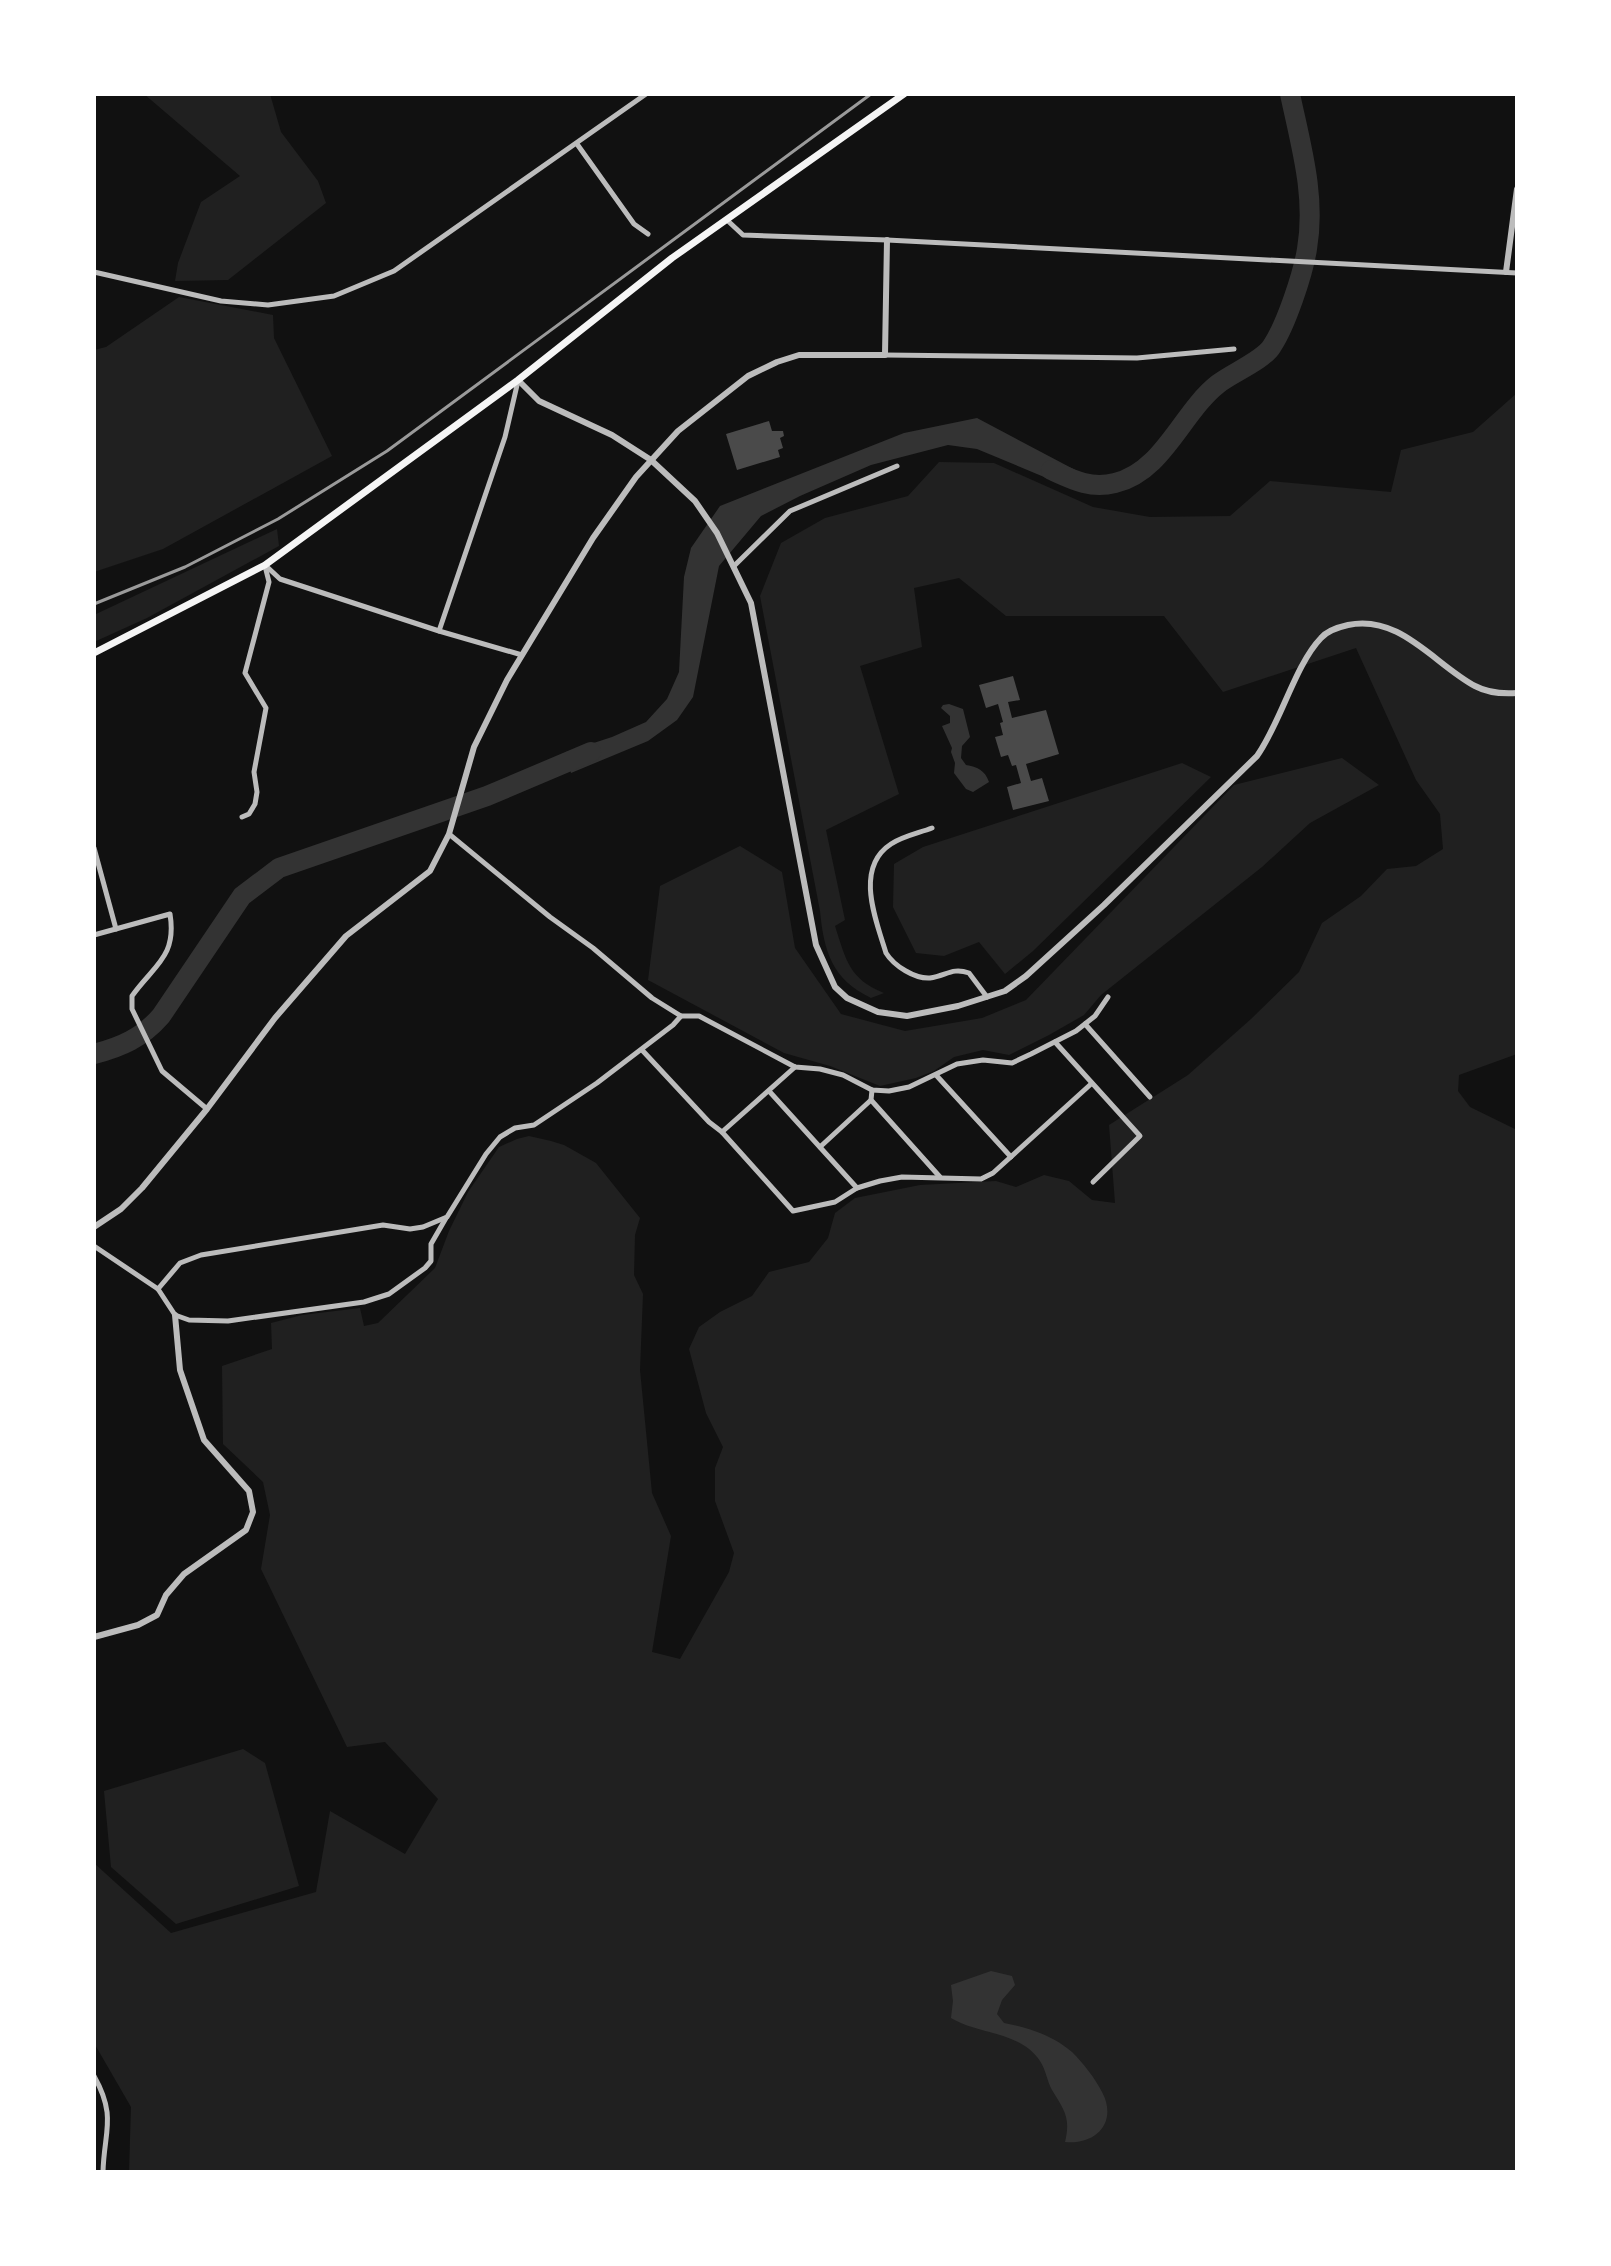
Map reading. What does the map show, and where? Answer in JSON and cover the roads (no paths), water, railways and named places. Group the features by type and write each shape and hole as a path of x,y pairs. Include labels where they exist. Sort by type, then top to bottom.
{"main road":[{"path":"94,653 265,565 518,380 672,258 904,94"}],"street":[{"path":"94,272 221,301 268,305 334,296 394,271 646,94"},
{"path":"577,144 634,224 648,234"},
{"path":"1506,272 1517,189"},
{"path":"728,221 743,235 1517,273"},
{"path":"885,355 887,240"},
{"path":"94,1227 121,1209 142,1188 320,964 364,919 430,871 449,834 474,747 507,680 593,538 651,460 689,422 748,376 799,355 1137,358 1234,349"},
{"path":"518,380 539,401 612,435 651,460 695,501 717,533 751,603 813,934 835,987 847,998 878,1012 907,1016 987,997 1005,991 1026,976 1248,765 1269,739 1310,653 1323,636 1350,624 1379,624 1399,632 1476,687 1517,693"},
{"path":"439,631 505,437 518,380"},
{"path":"734,566 790,511 897,466"},
{"path":"265,565 280,579 522,655"},
{"path":"242,817 249,814 255,804 254,772 266,708 245,673 269,582 265,565"},
{"path":"932,828 892,843 872,868 869,883 886,953 901,969 929,978 952,970 969,973 987,997"},
{"path":"449,834 652,998 681,1016 699,1016 795,1067 843,1075 872,1090 909,1087 957,1064 1012,1063 1085,1024 1095,1016 1108,997"},
{"path":"94,848 116,929"},
{"path":"94,935 170,914 173,930 169,948 160,965 132,996 132,1009 155,1059 168,1078 207,1109"},
{"path":"175,1315 189,1320 228,1321 364,1302 389,1294 431,1261 431,1244 486,1154 500,1137 515,1128 534,1125 642,1050 681,1016"},
{"path":"1085,1024 1150,1097"},
{"path":"1055,1042 1140,1136 1093,1182"},
{"path":"642,1050 793,1211 835,1202 857,1188 902,1177 981,1179 993,1173 1091,1084"},
{"path":"722,1132 795,1067"},
{"path":"936,1075 1011,1157"},
{"path":"820,1147 871,1100 872,1090"},
{"path":"769,1091 857,1188"},
{"path":"871,1100 940,1177"},
{"path":"158,1289 180,1263 201,1255 383,1225 410,1229 423,1227 447,1217"},
{"path":"94,1246 158,1289 175,1315 180,1370 204,1440 249,1491 253,1512 246,1530 184,1574 166,1595 157,1615 138,1625 94,1637"},
{"path":"94,2076 108,2108 110,2126 103,2172"}],"waterway":[{"path":"1051,470 1074,480 1098,485 1132,477 1159,454 1205,396 1272,346 1298,285 1309,229 1306,171 1290,94"},
{"path":"94,1054 130,1041 154,1024 242,896 279,868 487,796 591,752"}],"railway":[{"path":"94,604 185,567 278,519 387,451 871,94"}]}
